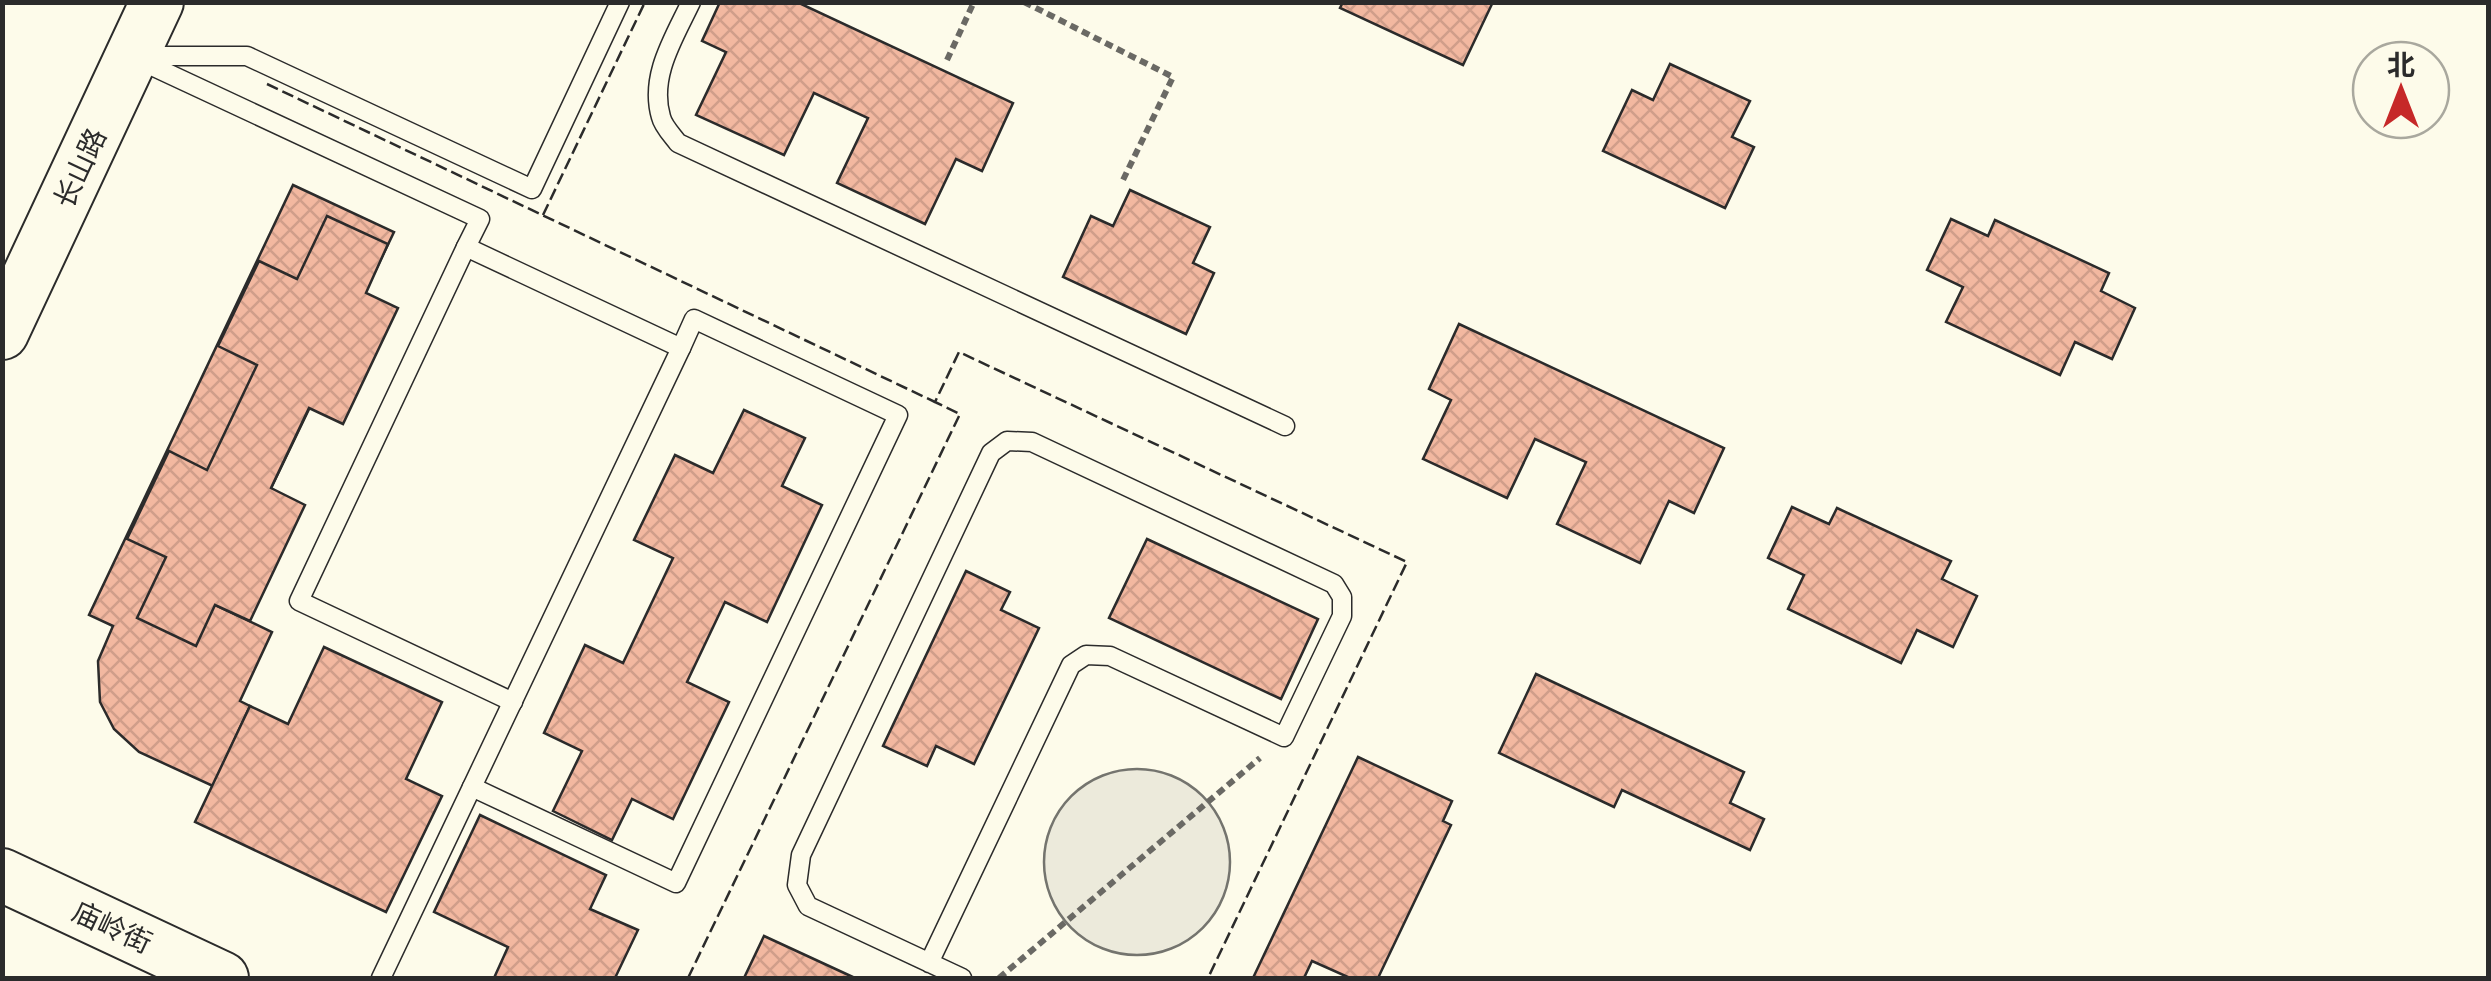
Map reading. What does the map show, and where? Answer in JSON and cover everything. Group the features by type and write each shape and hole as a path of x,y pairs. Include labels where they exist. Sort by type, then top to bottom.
{"street":[{"name":"长山路","path":"2,333 157,2"},
{"name":"庙岭街","path":"2,875 222,978"}],"lane":[{"path":"132,56 247,56 532,189 620,2"},
{"path":"691,2 662,64 658,96 661,120 678,143 1285,426"},
{"path":"132,56 480,219 299,602 513,702"},
{"path":"466,248 681,348"},
{"path":"381,978 694,320 898,415 676,883 472,787"},
{"path":"929,964 1071,665 1086,654 1110,656 1284,737 1342,616 1342,598 1334,584 1032,442 1007,441 992,454 801,855 797,886 808,906 929,964 962,978"}],"path":[{"path":"947,60 974,2"},
{"path":"1024,2 1172,77 1122,182"},
{"path":"999,978 1284,737"}],"shaded area":[{"path":"1137,769 1173,776 1203,796 1223,826 1230,862 1223,898 1203,928 1173,948 1137,955 1101,948 1071,928 1051,898 1044,862 1051,826 1071,796 1101,776"}],"building":[{"path":"720,2 797,2 1013,103 982,171 956,159 925,224 837,183 868,118 814,93 784,155 696,115 726,52 702,41"},
{"path":"1343,2 1492,4 1463,65 1340,8"},
{"path":"1670,64 1750,101 1732,137 1754,147 1725,208 1603,151 1632,90 1653,100"},
{"path":"293,185 394,232 215,605 272,632 240,701 250,706 213,786 139,752 114,729 100,702 98,661 113,626 89,615"},
{"path":"1130,190 1210,227 1193,263 1214,273 1186,334 1063,277 1091,216 1113,226"},
{"path":"327,216 388,244 366,293 398,308 343,424 309,408 271,488 305,505 250,621 215,605 196,646 137,618 166,557 127,539 169,451 207,470 257,365 218,346 259,261 297,279"},
{"path":"1951,219 1988,236 1995,220 2109,273 2101,291 2135,308 2112,359 2075,342 2060,375 1946,322 1963,287 1927,270"},
{"path":"1459,324 1724,448 1694,513 1669,501 1640,563 1557,524 1586,462 1535,439 1507,498 1423,459 1451,400 1429,389"},
{"path":"744,410 805,438 782,486 822,505 767,622 725,602 687,682 729,702 673,819 632,799 612,840 553,811 582,751 544,733 585,645 623,663 673,558 634,540 675,455 713,473"},
{"path":"1792,507 1829,524 1837,508 1951,561 1942,579 1977,596 1953,647 1917,630 1901,663 1788,609 1804,575 1768,558"},
{"path":"1147,539 1318,619 1281,699 1109,618"},
{"path":"966,571 1010,592 1001,610 1039,628 974,764 936,746 927,766 883,746"},
{"path":"324,647 442,702 406,779 442,796 386,912 195,822 250,706 288,724"},
{"path":"1536,674 1744,772 1730,803 1764,819 1750,850 1622,790 1614,807 1499,753"},
{"path":"1358,757 1452,801 1443,821 1451,825 1378,978 1350,978 1312,961 1304,978 1253,978"},
{"path":"480,815 606,875 590,909 638,930 615,978 494,978 508,947 434,912"},
{"path":"764,936 855,978 744,978"}],"fence":[{"path":"543,215 645,2"},
{"path":"267,84 935,402"},
{"path":"688,978 960,414 935,402 959,352 1407,562 1208,978"}]}
